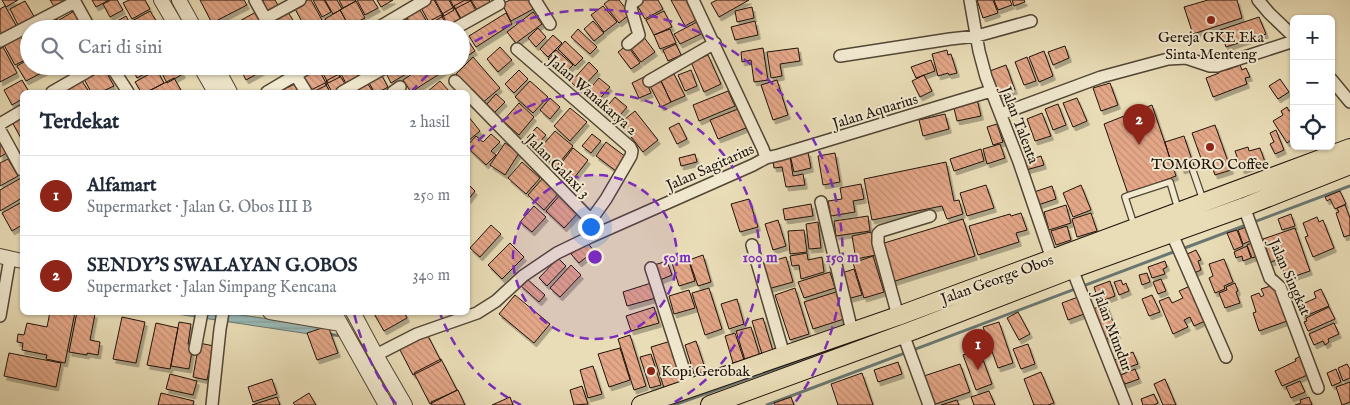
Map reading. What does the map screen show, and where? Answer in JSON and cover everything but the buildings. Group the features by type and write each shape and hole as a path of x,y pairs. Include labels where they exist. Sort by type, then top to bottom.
{"main road":[{"name":"Jalan George Obos","path":"641,405 898,316 1350,148"},
{"name":"Jalan George Obos","path":"710,405 1072,269 1244,207 1350,165"},
{"path":"872,324 880,342"}],"street":[{"path":"161,0 173,20"},
{"path":"179,0 190,20"},
{"path":"254,0 266,20"},
{"path":"273,20 300,0"},
{"path":"392,20 426,0"},
{"path":"535,0 550,24"},
{"path":"628,44 639,35 631,8 632,4 637,0"},
{"name":"Jalan Sagitarius","path":"590,237 766,158 764,149 694,0"},
{"name":"Jalan Talenta","path":"970,0 979,51 991,91 1019,162 1052,259"},
{"path":"1258,0 1290,33"},
{"path":"39,20 75,1 85,20"},
{"path":"470,20 499,4"},
{"path":"840,56 977,36 1031,21"},
{"path":"0,41 20,30"},
{"path":"1000,114 1101,77 1168,58 1186,58 1210,66 1217,66 1290,42"},
{"path":"649,81 715,43"},
{"name":"Jalan Wanakarya 2","path":"517,49 630,147 632,151 631,156 606,199 590,220"},
{"path":"58,90 82,75"},
{"path":"117,75 127,90"},
{"path":"269,90 288,75"},
{"path":"295,75 305,90"},
{"path":"346,90 372,75"},
{"path":"216,80 228,90"},
{"name":"Jalan Galaxi 3","path":"455,81 464,90"},
{"path":"1335,83 1350,102"},
{"name":"Jalan Aquarius","path":"766,158 991,91"},
{"name":"Jalan Galaxi 3","path":"470,96 590,220 590,237"},
{"path":"0,124 20,112"},
{"path":"0,130 20,166"},
{"path":"821,202 852,331"},
{"name":"Jalan Singkat","path":"1244,207 1270,278 1280,287 1318,388"},
{"path":"898,316 878,244 878,234 881,230 930,216"},
{"path":"1172,234 1226,357"},
{"path":"376,355 417,334 477,313 496,301 523,276 557,253 590,237"},
{"path":"752,245 784,355"},
{"path":"0,316 10,260"},
{"path":"652,268 690,389"},
{"name":"Jalan Mundur","path":"1072,269 1126,405"},
{"path":"195,349 202,315"},
{"path":"212,405 223,315"},
{"path":"304,315 337,318 386,405"},
{"path":"355,315 405,405"},
{"path":"903,334 928,405"}],"lane":[{"path":"1194,171 1203,202"},
{"path":"1134,227 1125,197 1130,195 1170,182 1178,212"}],"water":[{"path":"183,315 241,315 318,326 316,335"}],"waterway":[{"path":"1182,249 1350,186"},
{"path":"767,405 1176,251"},
{"path":"327,334 342,336"},
{"path":"674,405 871,335"}],"place":[{"name":"Gereja GKE Eka Sinta Menteng","path":"1211,20"},
{"name":"SENDY'S SWALAYAN G.OBOS","path":"1139,145"},
{"name":"TOMORO Coffee","path":"1210,147"},
{"name":"Alfamart","path":"978,370"},
{"name":"Kopi Gerobak","path":"651,371"}]}
